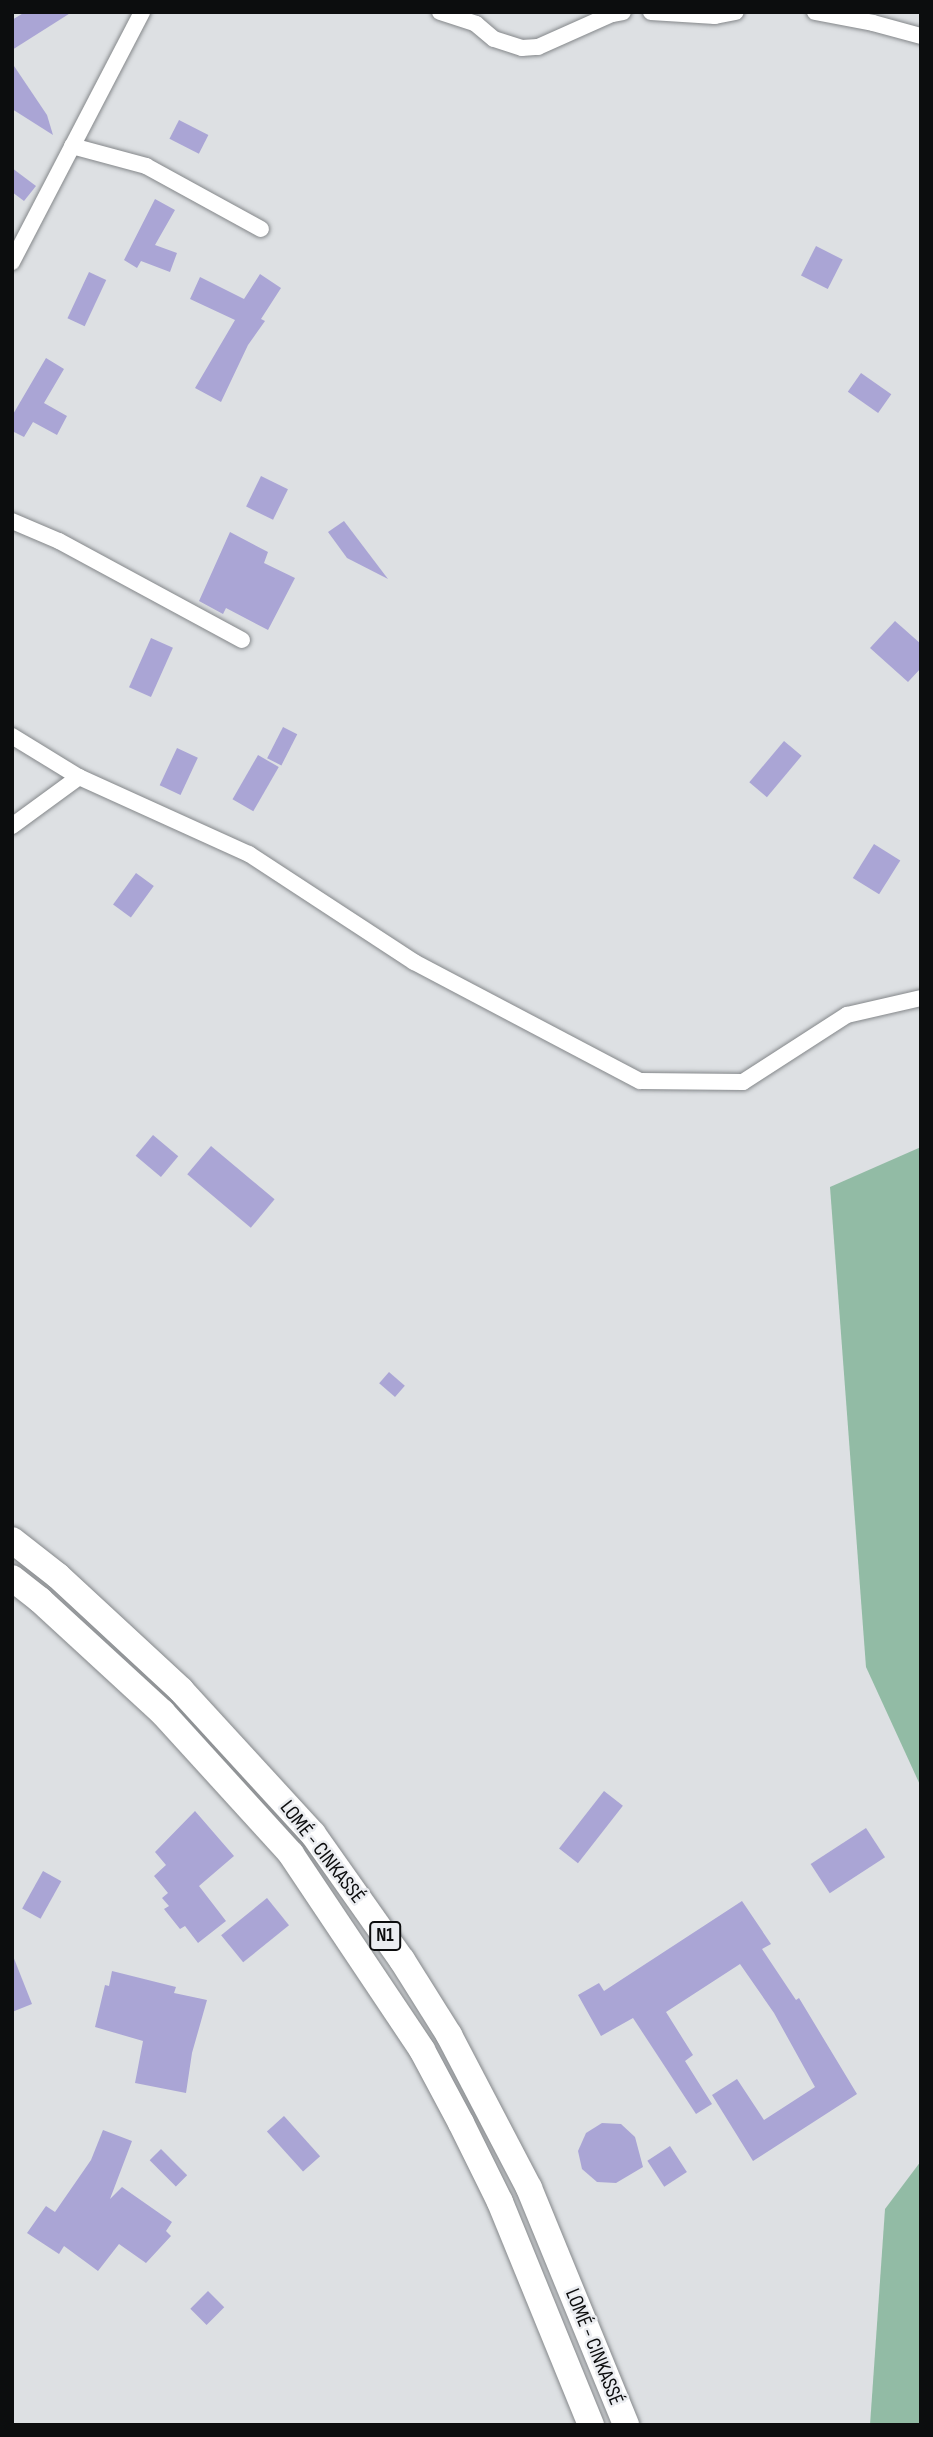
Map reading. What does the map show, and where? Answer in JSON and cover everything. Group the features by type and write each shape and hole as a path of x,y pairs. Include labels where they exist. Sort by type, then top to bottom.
{"highway":[{"name":"LOMÉ - CINKASSÉ","path":"12,1540 58,1576 181,1690 313,1834 409,1971 449,2035 529,2188 626,2425"},
{"name":"LOMÉ - CINKASSÉ","path":"12,1578 40,1600 162,1712 291,1854 422,2050 461,2123 500,2202 592,2425"},
{"path":"291,1854 313,1834"}],"street":[{"path":"12,262 142,12"},
{"path":"440,12 476,24 494,39 522,48 538,47 612,14 623,12"},
{"path":"651,12 715,16 736,12"},
{"path":"815,12 921,36"},
{"path":"72,146 146,166 261,229"},
{"path":"12,521 59,541 242,640"},
{"path":"12,736 79,777 249,854 414,962 640,1081 743,1082 847,1015 921,998"},
{"path":"12,826 79,777"}],"green space":[{"path":"921,1147 921,1787 866,1667 830,1187"},
{"path":"921,2161 921,2425 870,2425 885,2209"}],"building":[{"path":"25,12 72,12 12,50 12,20"},
{"path":"12,63 47,115 53,135 12,109"},
{"path":"179,120 208,135 199,154 169,139"},
{"path":"12,168 36,186 24,201 12,192"},
{"path":"155,199 175,210 155,245 177,253 170,272 141,261 137,268 124,260"},
{"path":"816,246 843,260 828,289 801,275"},
{"path":"89,272 106,280 85,326 67,318"},
{"path":"260,274 281,288 261,319 265,321 248,345 221,402 195,388 235,320 190,299 200,277 244,299"},
{"path":"46,358 64,369 44,403 67,416 57,435 33,422 24,437 12,431 12,416"},
{"path":"861,373 891,394 878,413 848,392"},
{"path":"261,476 288,489 273,520 246,507"},
{"path":"344,521 388,579 347,558 328,532"},
{"path":"230,532 268,552 264,563 295,578 268,630 226,608 223,614 199,601"},
{"path":"895,621 921,644 921,668 908,682 870,648"},
{"path":"151,638 173,648 151,697 129,687"},
{"path":"283,727 297,734 281,765 267,758"},
{"path":"784,741 802,756 767,797 749,782"},
{"path":"177,748 198,758 181,795 160,785"},
{"path":"258,755 279,767 253,811 232,799"},
{"path":"874,844 900,860 879,894 853,878"},
{"path":"136,873 154,886 131,917 113,905"},
{"path":"153,1135 178,1156 161,1177 136,1156"},
{"path":"211,1146 275,1199 251,1228 187,1174"},
{"path":"389,1372 405,1386 395,1397 379,1383"},
{"path":"604,1791 623,1806 578,1863 559,1849"},
{"path":"195,1811 234,1856 199,1886 226,1921 198,1943 185,1926 180,1929 164,1909 169,1906 162,1898 168,1893 154,1876 166,1865 155,1852"},
{"path":"866,1828 885,1857 830,1893 811,1864"},
{"path":"43,1871 61,1881 41,1919 22,1909"},
{"path":"267,1898 289,1925 243,1962 221,1935"},
{"path":"742,1901 771,1944 762,1949 796,2000 799,1998 857,2094 753,2161 712,2095 737,2079 764,2120 815,2087 774,2013 740,1964 666,2012 693,2055 685,2061 712,2104 696,2114 633,2018 601,2036 578,1995 599,1983 604,1991"},
{"path":"12,1957 32,2004 12,2012"},
{"path":"112,1971 176,1987 174,1993 207,2000 192,2053 186,2093 135,2083 143,2041 95,2027 105,1985 109,1986"},
{"path":"284,2116 320,2156 303,2172 267,2131"},
{"path":"602,2123 621,2124 635,2137 643,2167 616,2183 597,2182 582,2169 578,2151 586,2133"},
{"path":"103,2130 132,2141 110,2199 122,2187 172,2222 166,2231 171,2236 146,2263 119,2244 98,2271 64,2246 59,2254 27,2233 46,2206 55,2212 91,2160"},
{"path":"670,2146 687,2172 664,2187 647,2161"},
{"path":"161,2149 187,2175 176,2186 150,2160"},
{"path":"208,2291 224,2307 207,2325 190,2309"}]}
